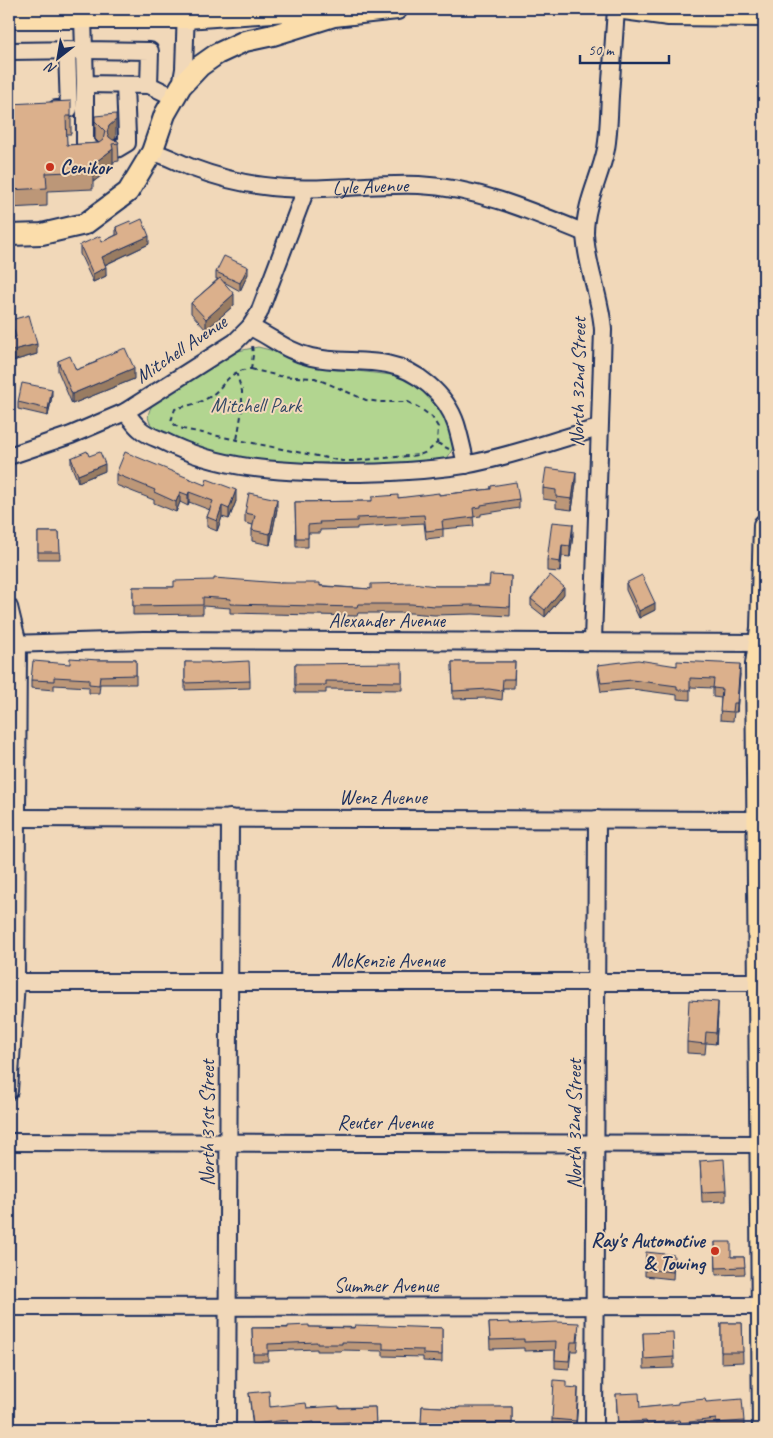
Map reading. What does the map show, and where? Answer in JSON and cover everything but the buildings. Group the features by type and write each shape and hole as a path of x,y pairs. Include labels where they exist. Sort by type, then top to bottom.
{"main road":[{"path":"9,235 42,234 85,224 128,192 152,152 165,114 178,91 200,66 232,46 334,16 398,9"},
{"path":"624,9 669,15 764,16"},
{"path":"9,18 83,18 287,11 334,16"},
{"path":"763,1429 756,664 761,643 764,525"}],"street":[{"name":"North 32nd Street","path":"593,641 603,330 602,312 587,259 585,233 590,199 600,173 606,149 616,9"},
{"path":"85,84 149,85 178,91 184,69 186,13"},
{"path":"83,18 85,143 95,152"},
{"path":"43,110 69,109 66,50"},
{"path":"9,51 150,51 149,85"},
{"path":"117,149 126,143 127,136 125,85"},
{"name":"Lyle Avenue","path":"152,152 224,178 266,186 306,189 421,185 451,188 504,200 585,233"},
{"path":"250,327 259,313 306,189"},
{"name":"Mitchell Avenue","path":"9,456 79,432 125,412 236,342 250,327 278,344 303,355 333,361 386,364 399,367 420,377 432,387 449,407 456,422 466,465"},
{"path":"125,412 140,430 173,447 220,462 248,468 297,472 373,473 427,470 466,465 508,455 599,428"},
{"path":"9,608 13,644 13,922 16,982 9,1091"},
{"name":"Alexander Avenue","path":"13,644 143,640 761,643"},
{"name":"North 31st Street","path":"227,1429 230,818"},
{"name":"Wenz Avenue","path":"13,819 757,820"},
{"name":"North 32nd Street","path":"594,1429 597,819"},
{"name":"McKenzie Avenue","path":"16,982 759,982"},
{"name":"Reuter Avenue","path":"9,1142 761,1144"},
{"name":"Summer Avenue","path":"9,1307 763,1306"}],"path":[{"path":"250,327 253,355 252,370"},
{"path":"252,370 279,376 315,378 366,400 408,402 432,417 438,427 437,443 427,452 419,455 352,462 183,429 171,421 175,409 206,399 236,372 252,370"},
{"path":"236,372 242,392 242,410 237,440"}],"green space":[{"name":"Mitchell Park","path":"258,347 293,360 322,367 400,376 422,388 447,420 455,444 447,459 356,468 320,469 288,467 245,460 197,448 159,432 150,423 148,415 154,402 238,351"}],"place":[{"name":"Cenikor","path":"50,167"},
{"name":"Ray's Automotive & Towing","path":"715,1251"}]}
